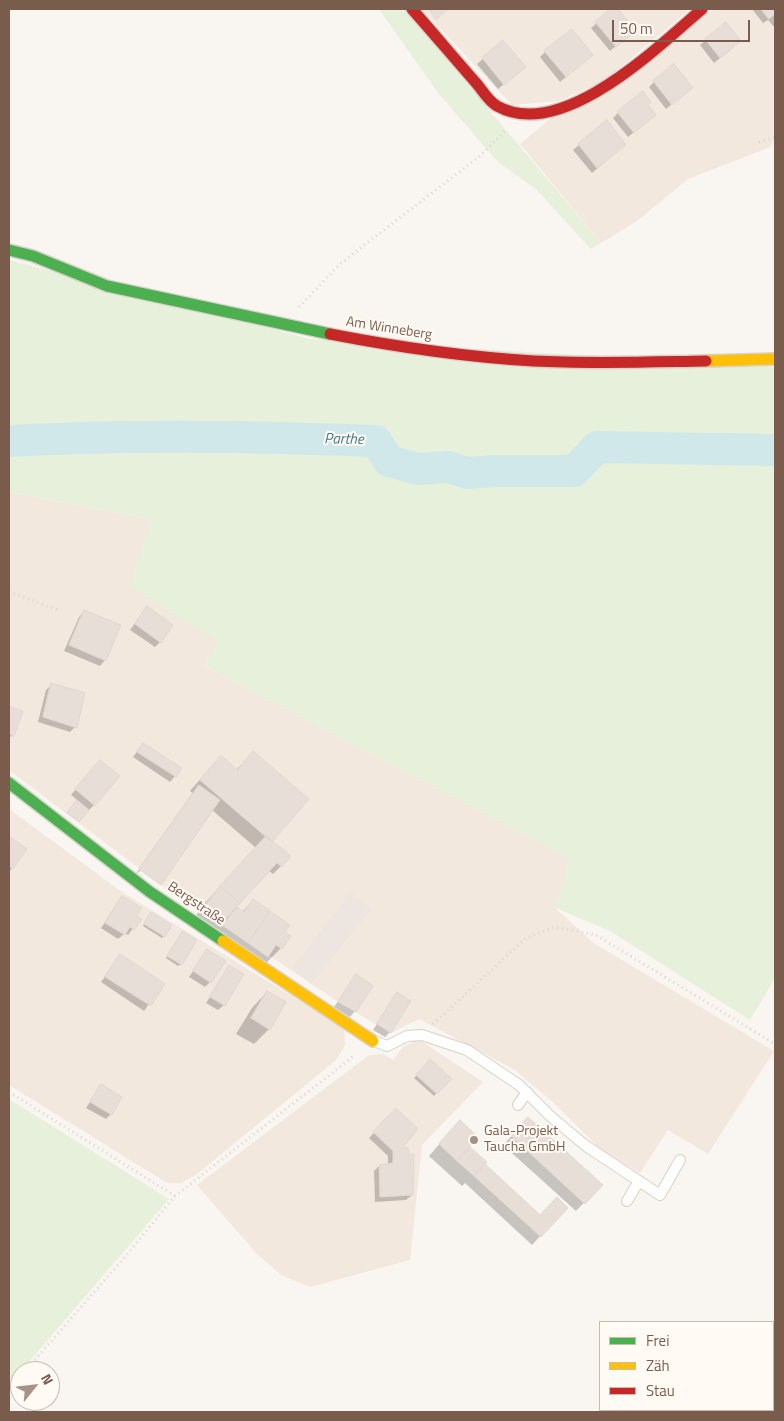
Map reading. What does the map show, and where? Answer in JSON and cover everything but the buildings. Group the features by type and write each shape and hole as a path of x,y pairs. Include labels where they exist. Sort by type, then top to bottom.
{"street":[{"path":"412,9 496,106 508,113 521,115 536,115 564,108 598,92 702,9"},
{"name":"Am Winneberg","path":"9,250 32,256 107,286 281,325 391,346 533,362 606,363 775,359"},
{"name":"Bergstraße","path":"9,783 150,892 373,1041"}],"lane":[{"path":"373,1041 387,1046 407,1036 422,1034 467,1050 519,1085 586,1146 660,1195 680,1160"},
{"path":"518,1105 526,1092"},
{"path":"627,1201 639,1181"}],"path":[{"path":"281,325 341,263 480,156 521,115"},
{"path":"759,142 775,137"},
{"path":"9,592 58,610"},
{"path":"422,1034 526,938 555,927 596,935 775,1044"},
{"path":"34,1361 125,1257 175,1196 373,1041"},
{"path":"9,1092 175,1196"}],"shaded area":[{"path":"422,9 690,9 604,81 559,101 512,105"},
{"path":"714,9 775,9 775,138 770,147 688,179 637,221 601,243 520,144 545,123"},
{"path":"9,492 151,519 191,624 219,641 204,666 570,858 556,909 595,944 774,1051 708,1154 668,1130 640,1173 600,1149 555,1104 515,1070 419,1019 391,1033 338,1002 202,910 161,885 9,770"},
{"path":"9,809 122,892 344,1028 345,1045 336,1060 197,1174 181,1183 167,1183 9,1085"},
{"path":"351,893 371,909 311,984 292,968"},
{"path":"418,1039 483,1082 422,1145 410,1260 310,1287 281,1275 257,1254 197,1185 369,1055 383,1054 393,1060 403,1047"}],"green space":[{"path":"379,9 404,9 601,243 591,249 536,189 498,162 439,94"},
{"path":"9,260 310,339 775,367 775,978 750,1020 610,931 556,908 569,858 204,666 218,641 129,587 151,519 9,492 9,449 175,446 224,437 9,429"},
{"path":"9,1099 169,1199 30,1361 10,1361 9,1385"}],"waterway":[{"name":"Parthe","path":"9,441 101,437 284,438 376,441 389,461 418,469 448,467 467,473 574,471 597,447 775,450"}],"traffic: fast":[{"path":"9,250 33,256 107,286 330,334"},
{"path":"9,783 150,892 223,941"}],"traffic: slow":[{"path":"706,361 775,359"},
{"path":"223,941 373,1041"}],"traffic: jam":[{"path":"412,9 491,102 497,106 522,114 550,112 578,101 607,86 660,46 702,9"},
{"path":"330,334 432,351 534,361 706,361"}],"place":[{"name":"Gala-Projekt Taucha GmbH","path":"474,1140"}]}
